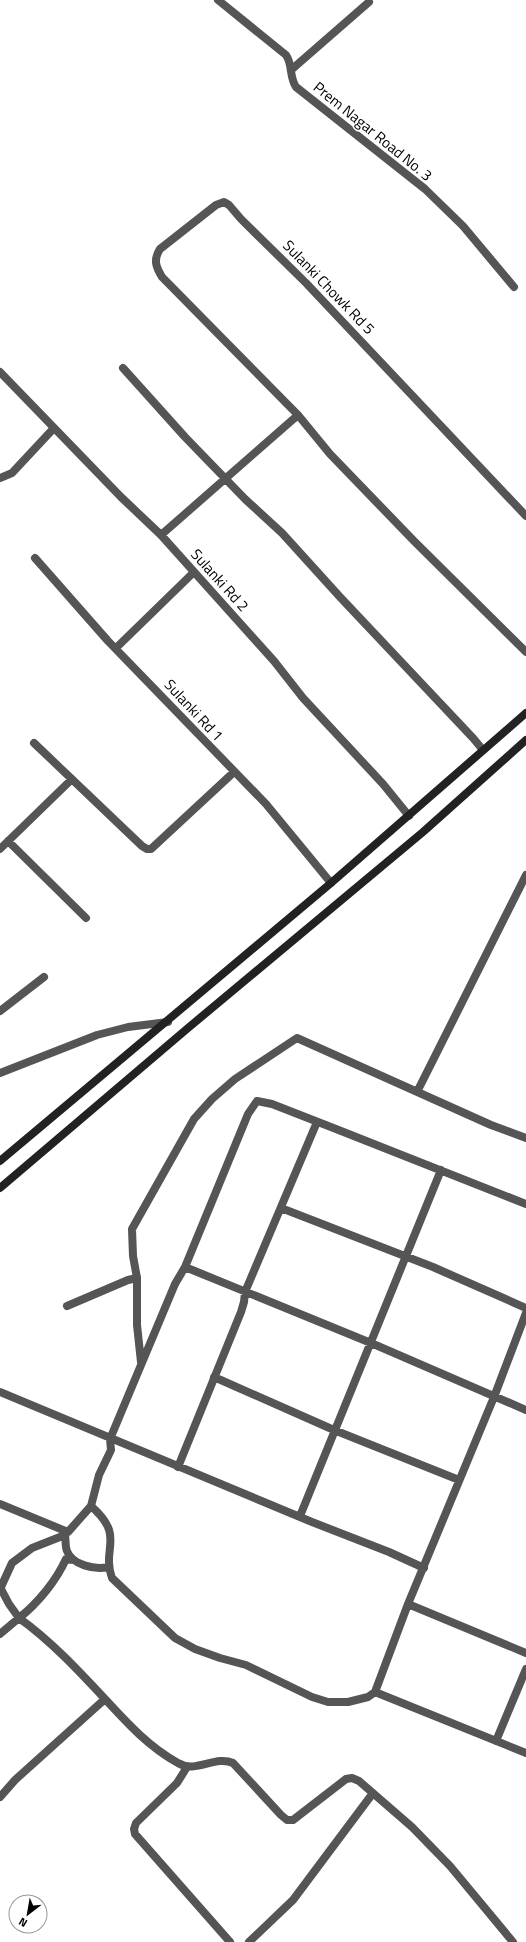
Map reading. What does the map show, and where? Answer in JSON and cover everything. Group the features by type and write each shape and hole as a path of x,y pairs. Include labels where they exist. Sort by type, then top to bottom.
{"main road":[{"path":"0,1161 168,1022 409,816 526,713"},
{"path":"0,1188 188,1028 406,847 526,740"}],"street":[{"name":"Prem Nagar Road No. 3","path":"218,0 286,55 290,62 292,78 296,87 425,189 463,226 514,287"},
{"path":"291,70 369,2"},
{"name":"Sulanki Chowk Rd 5","path":"298,415 269,387 203,316 162,277 156,268 156,255 167,242 216,206 224,202 229,205 241,219 306,282 526,516"},
{"path":"123,368 185,437 282,533 483,750"},
{"name":"Sulanki Rd 2","path":"0,372 161,535 274,662 303,698 383,784 409,816"},
{"path":"161,535 298,415 330,454 414,541 526,652"},
{"path":"0,478 12,473 54,428"},
{"name":"Sulanki Rd 1","path":"35,558 116,648 266,804 331,883"},
{"path":"116,648 194,572"},
{"path":"34,743 142,846 147,849 151,849 234,772"},
{"path":"0,849 72,779"},
{"path":"8,841 86,918"},
{"path":"417,1092 526,875"},
{"path":"0,1011 44,977"},
{"path":"0,1073 97,1035 128,1026 168,1022"},
{"path":"141,1364 137,1325 137,1278 133,1256 132,1230 194,1119 212,1098 235,1079 297,1038 491,1125 526,1136"},
{"path":"513,1942 450,1866 412,1827 359,1781 352,1778 346,1779 293,1820 288,1820 280,1815 233,1763 222,1760 194,1767 187,1767 179,1764 143,1740 105,1699 34,1629 19,1618 9,1604 0,1586 12,1563 32,1548 66,1534 91,1506 100,1475 111,1450 110,1439 175,1284 185,1267 248,1114 257,1101 272,1104 526,1204"},
{"path":"178,1467 242,1307 245,1292 317,1122"},
{"path":"300,1516 334,1430 407,1257 441,1170"},
{"path":"281,1208 407,1257 526,1308"},
{"path":"185,1267 371,1343 526,1410"},
{"path":"67,1306 128,1280 137,1278"},
{"path":"91,1506 100,1515 109,1528 112,1541 108,1567 112,1578 175,1638 195,1649 246,1665 312,1697 328,1702 348,1702 368,1697 375,1692 408,1604 494,1397 526,1313"},
{"path":"214,1377 334,1430 459,1480"},
{"path":"0,1392 178,1467 389,1552 424,1568"},
{"path":"0,1504 66,1534"},
{"path":"66,1534 67,1551 74,1560"},
{"path":"0,1634 40,1597 58,1575 66,1559 74,1560 99,1569 108,1567"},
{"path":"408,1604 526,1653"},
{"path":"496,1741 526,1669"},
{"path":"375,1692 526,1753"},
{"path":"0,1797 15,1780 105,1699"},
{"path":"187,1767 177,1783 136,1823 134,1829 135,1834 230,1942"},
{"path":"249,1942 293,1900 373,1793"}]}
